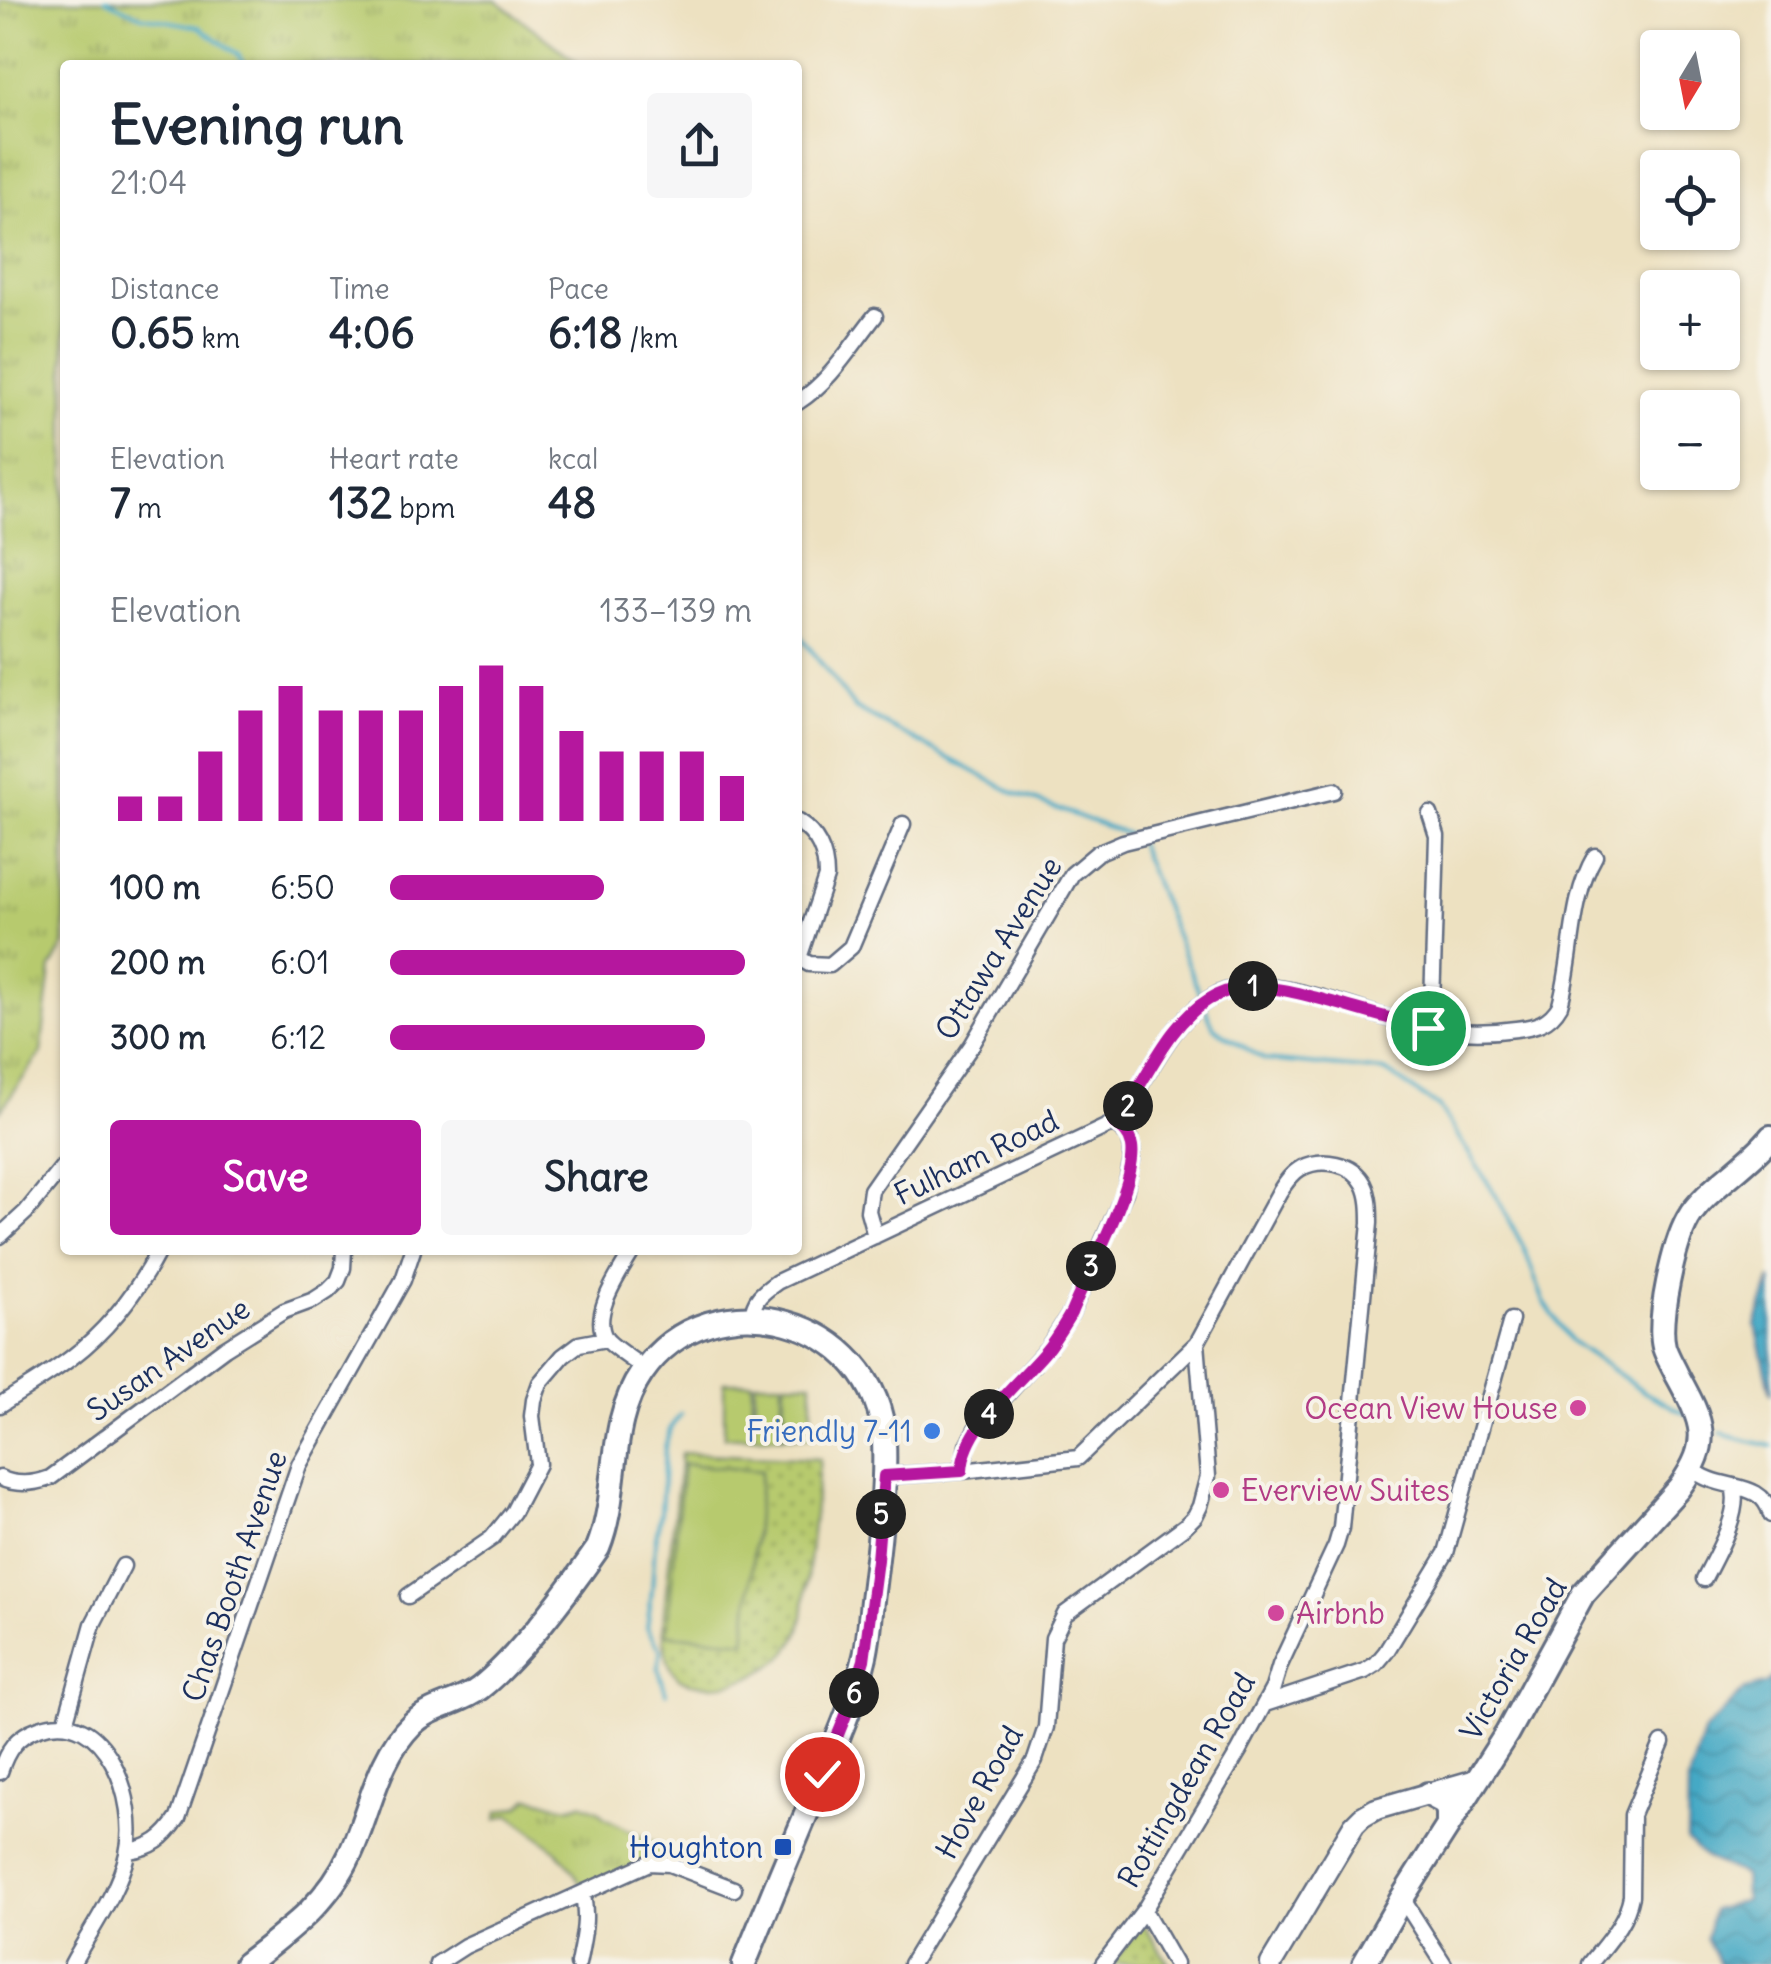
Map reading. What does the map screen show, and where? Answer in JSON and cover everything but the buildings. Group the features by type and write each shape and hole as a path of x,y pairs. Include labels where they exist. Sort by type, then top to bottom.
{"main road":[{"path":"1692,1470 1700,1450 1701,1428 1664,1348 1662,1307 1688,1219 1771,1137"},
{"path":"246,1964 311,1912 331,1886 352,1852 387,1762 412,1724 478,1689 493,1675 528,1639 598,1548 609,1510 620,1420 630,1391 645,1369 670,1344 688,1333 727,1319 752,1317 807,1329 850,1360 880,1413 884,1476 868,1643 860,1676 744,1964"},
{"name":"Victoria Road","path":"1364,1964 1507,1733 1583,1594 1692,1470"},
{"path":"1428,1794 1445,1803 1448,1826"}],"street":[{"path":"802,399 830,375 875,316"},
{"name":"Ottawa Avenue","path":"876,1236 868,1211 872,1190 972,1045 1072,874 1085,861 1108,847 1334,792"},
{"path":"1428,1028 1437,836 1430,814"},
{"path":"802,961 830,964 850,947 904,824"},
{"path":"802,826 820,844 826,877 802,948"},
{"name":"Fulham Road","path":"752,1317 757,1299 777,1282 1114,1123 1181,1024 1208,1001 1230,990 1253,986 1280,988 1428,1028 1460,1032 1541,1024 1556,1013 1563,996 1581,890 1595,856"},
{"path":"962,1471 967,1446 976,1429 1048,1348 1071,1313 1125,1192 1132,1148 1129,1136 1114,1123"},
{"name":"Rottingdean Road","path":"884,1476 1078,1458 1197,1343 1280,1191 1294,1173 1309,1164 1324,1162 1344,1166 1358,1175 1368,1192 1370,1223 1341,1528 1336,1545 1240,1751 1144,1910 1104,1964"},
{"path":"0,1236 26,1212 60,1170"},
{"path":"0,1405 74,1356 92,1339 129,1296 156,1255"},
{"name":"Susan Avenue","path":"0,1478 15,1484 50,1478 224,1348 328,1290 338,1281 344,1255"},
{"name":"Chas Booth Avenue","path":"128,1852 159,1842 178,1818 299,1465 403,1280 411,1255"},
{"path":"630,1255 603,1304 601,1320 606,1339 645,1369"},
{"path":"1265,1704 1366,1671 1386,1652 1446,1554 1511,1320"},
{"path":"408,1596 492,1538 513,1512 538,1464 532,1416 540,1383 562,1356 579,1344 606,1339"},
{"name":"Hove Road","path":"911,1964 1035,1760 1046,1726 1052,1638 1065,1614 1185,1526 1200,1506 1208,1476 1197,1343"},
{"path":"1692,1470 1709,1480 1762,1496 1771,1515"},
{"path":"1704,1579 1733,1509 1733,1487"},
{"path":"66,1724 93,1624 124,1566"},
{"path":"0,1772 15,1740 46,1726 66,1724 80,1728 99,1743 120,1777 127,1809 128,1852 110,1897 72,1964"},
{"path":"1590,1964 1629,1908 1632,1815 1662,1743"},
{"path":"1270,1964 1362,1817 1376,1809 1476,1780"},
{"path":"437,1964 465,1946 649,1863 670,1864 734,1888"},
{"path":"578,1964 587,1913 583,1895"},
{"path":"1402,1898 1444,1964"},
{"path":"1144,1910 1175,1964"}],"green space":[{"path":"0,0 496,0 574,60 60,60 60,953 51,968 41,1053 0,1111"},
{"path":"724,1382 752,1382 751,1437 724,1437"},
{"path":"755,1382 782,1382 782,1437 754,1437"},
{"path":"785,1382 812,1382 812,1437 784,1437"},
{"path":"681,1453 820,1459 798,1634 780,1659 747,1679 709,1685 693,1683 679,1678 669,1664 664,1610"},
{"path":"683,1464 761,1471 745,1641 667,1634"},
{"path":"529,1798 560,1806 581,1803 598,1810 605,1818 668,1849 667,1858 582,1889 570,1866 542,1839 510,1815 497,1819 498,1812 520,1806"},
{"path":"1144,1925 1169,1964 1112,1964 1140,1927"}],"water":[{"path":"1771,1279 1771,1394 1756,1325"},
{"path":"1771,1679 1771,1964 1719,1964 1706,1938 1713,1910 1745,1900 1744,1875 1708,1860 1687,1841 1688,1781 1703,1733 1745,1689"}],"waterway":[{"path":"106,0 141,16 199,27 241,60"},
{"path":"802,638 855,708 1014,793 1130,835"},
{"path":"1139,844 1201,997"},
{"path":"1205,1007 1214,1028 1265,1060 1385,1071 1439,1107 1495,1194 1524,1248 1544,1302 1571,1341 1646,1393 1686,1414"},
{"path":"666,1693 658,1667 661,1650 647,1628 665,1447 670,1429 681,1414"},
{"path":"1721,1432 1771,1446"}],"place":[{"name":"Ocean View House","path":"1578,1408"},
{"name":"Friendly 7-11","path":"932,1431"},
{"name":"Everview Suites","path":"1221,1490"},
{"name":"Airbnb","path":"1276,1613"},
{"name":"Houghton","path":"783,1847"}],"route":[{"path":"822,1774 848,1710 868,1643 884,1476 962,1471 967,1446 976,1429 1059,1332 1125,1192 1132,1148 1129,1136 1114,1123 1173,1034 1188,1016 1218,994 1253,986 1280,988 1428,1028"}]}
